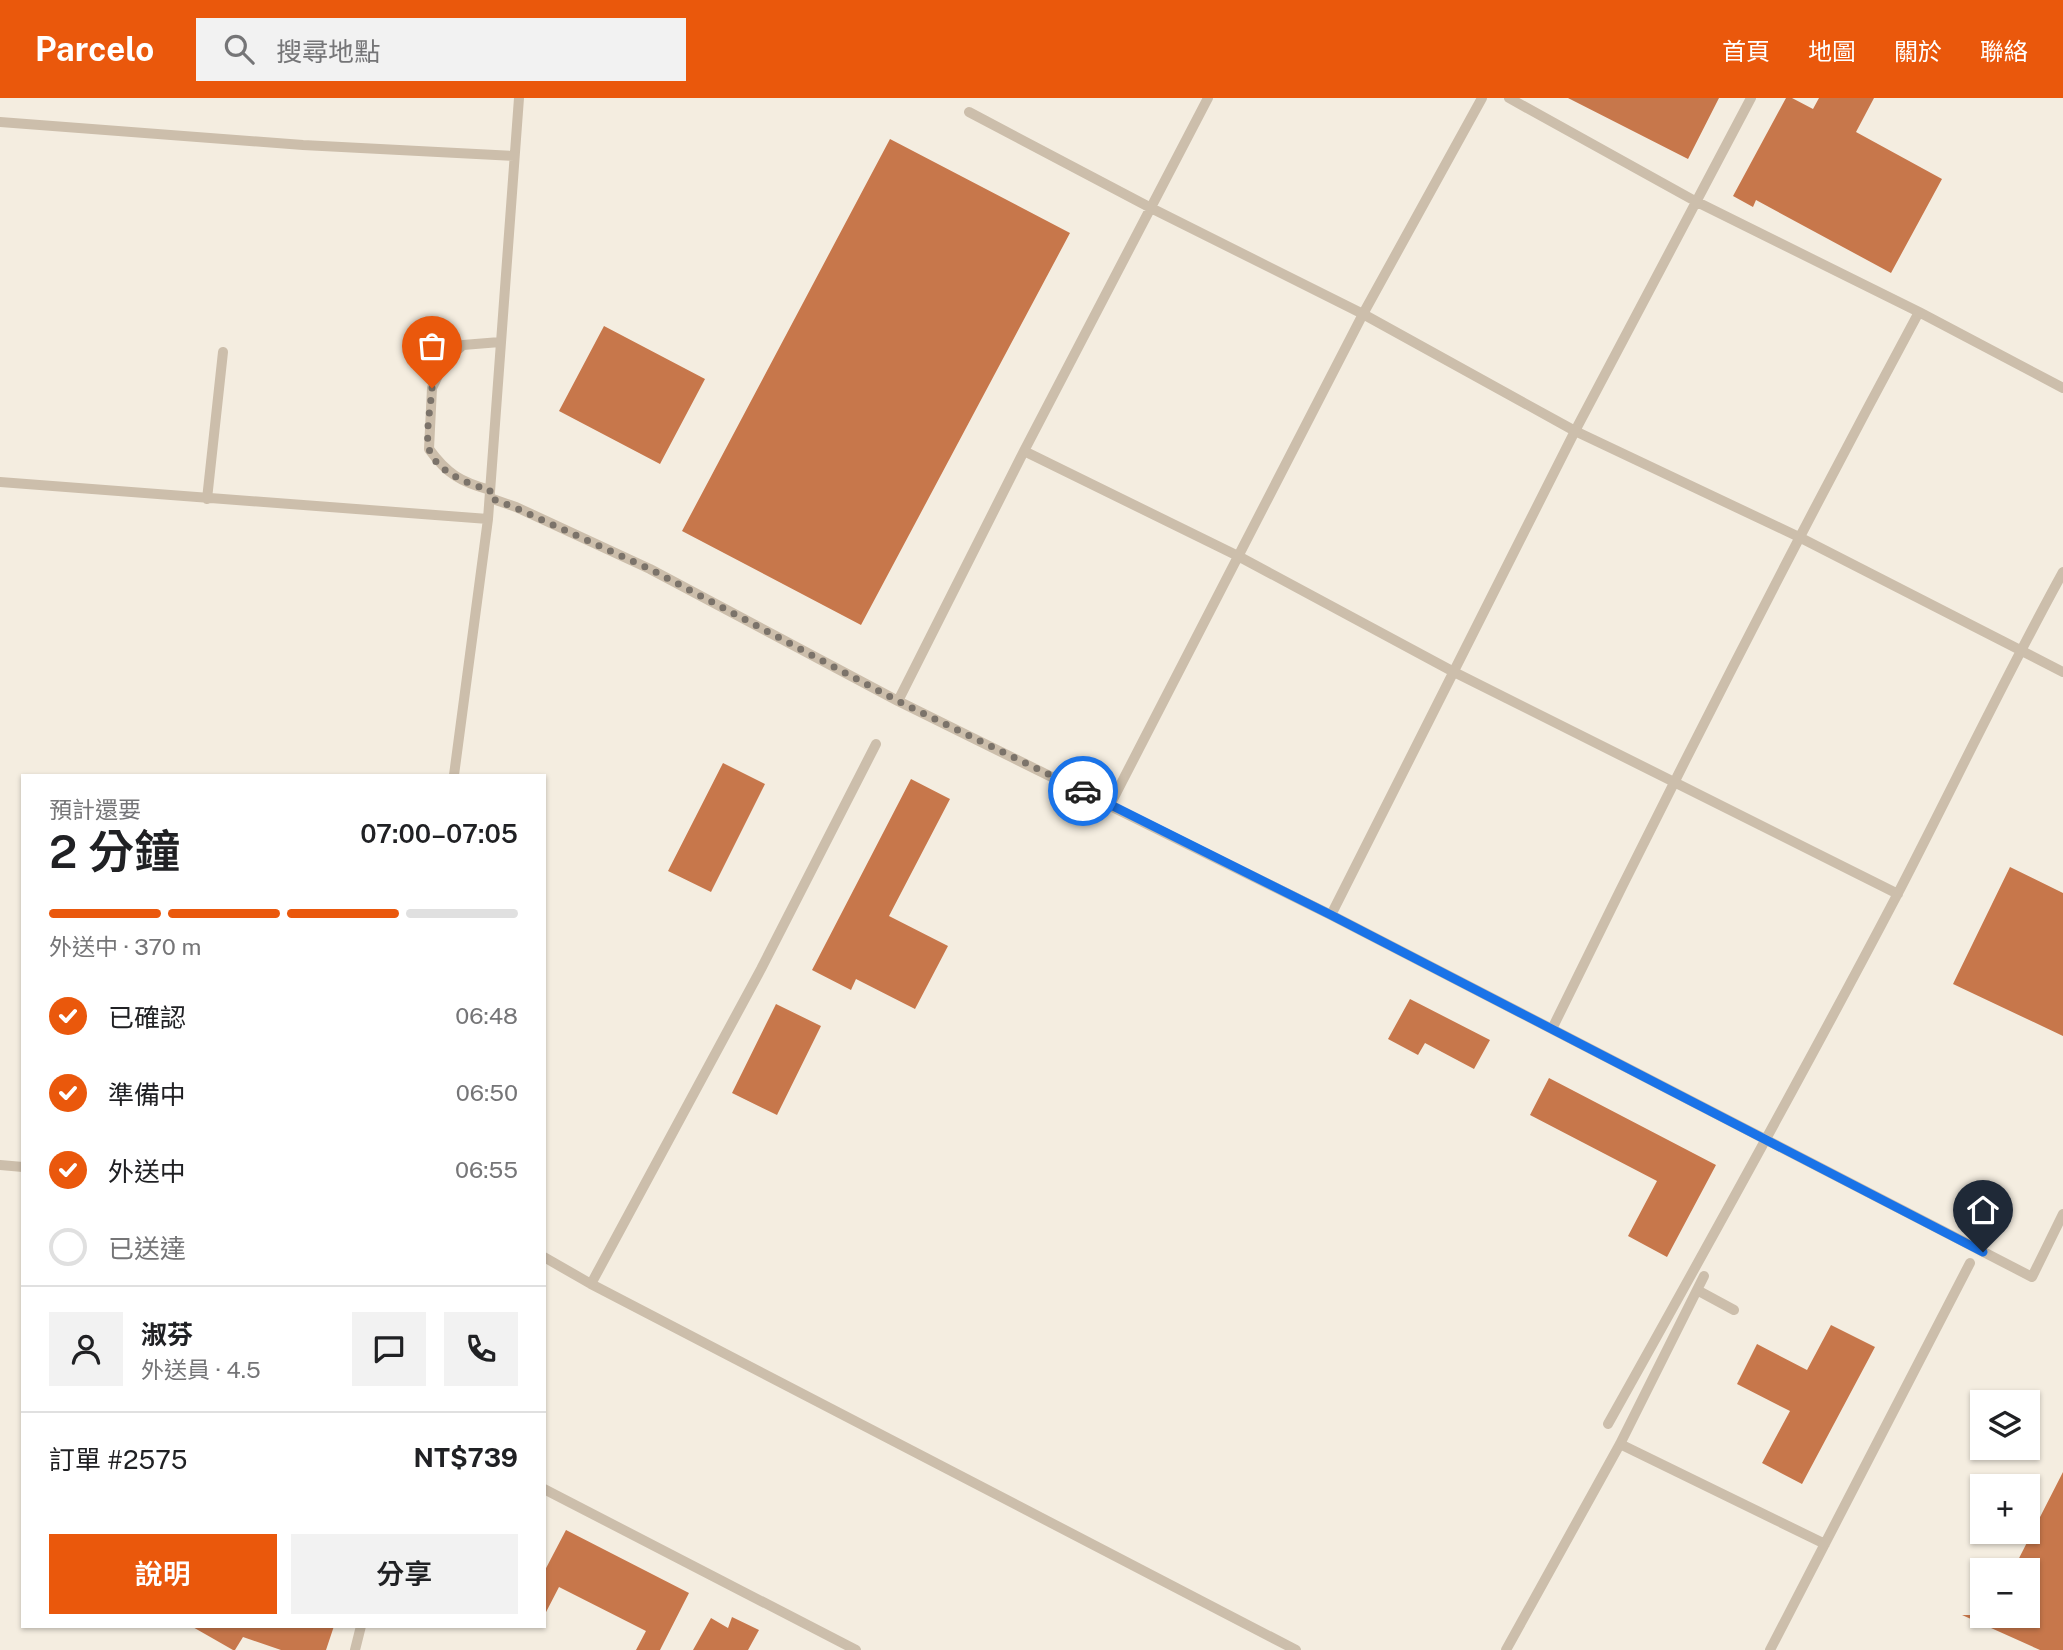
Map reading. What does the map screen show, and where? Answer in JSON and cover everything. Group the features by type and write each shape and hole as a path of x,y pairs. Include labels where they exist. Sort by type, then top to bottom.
{"lane":[{"path":"454,774 488,519 519,98"},
{"path":"898,701 1024,451 1208,98"},
{"path":"1110,805 1363,314 1482,98"},
{"path":"1509,98 1695,201 1919,312 2063,388"},
{"path":"1331,915 1575,431 1751,98"},
{"path":"969,111 1151,208 1363,314 1575,431 1799,537 2063,672"},
{"path":"0,122 303,145 514,156"},
{"path":"1552,1028 1673,782 1919,312"},
{"path":"500,342 463,345 444,361 432,388 429,449 443,468 465,484 650,569 898,701 1331,915 2032,1277 2063,1214"},
{"path":"207,499 223,352"},
{"path":"1024,451 1238,556 1452,671 1898,894"},
{"path":"0,482 488,519"},
{"path":"1608,1424 1767,1141 1898,894 2020,650 2063,572"},
{"path":"591,1284 761,969 876,744"},
{"path":"0,1165 21,1167"},
{"path":"546,1258 1296,1650"},
{"path":"1770,1650 1970,1263"},
{"path":"1506,1650 1620,1444 1704,1276"},
{"path":"1697,1290 1734,1310"},
{"path":"1620,1444 1825,1544"},
{"path":"546,1490 856,1650"},
{"path":"355,1650 360,1628"}],"building":[{"path":"1568,98 1719,98 1688,159"},
{"path":"1786,98 1792,98 1813,109 1819,98 1874,98 1856,132 1942,179 1891,273 1756,200 1753,207 1733,196"},
{"path":"890,139 1070,233 861,625 682,531"},
{"path":"604,326 705,379 660,464 559,411"},
{"path":"723,763 765,784 711,892 668,871"},
{"path":"911,779 950,799 889,916 948,946 915,1009 856,979 851,990 812,970"},
{"path":"2010,867 2063,893 2063,1036 1953,984"},
{"path":"1410,999 1490,1040 1474,1069 1425,1043 1418,1055 1388,1039"},
{"path":"776,1004 821,1026 777,1115 732,1093"},
{"path":"1549,1078 1716,1165 1667,1257 1628,1236 1657,1181 1530,1115"},
{"path":"1831,1325 1875,1347 1802,1484 1762,1463 1790,1411 1737,1384 1757,1344 1807,1370"},
{"path":"2063,1472 2063,1650 2040,1650 1991,1628 2040,1628 2040,1558 2019,1558 2026,1544 2040,1544 2040,1517"},
{"path":"566,1530 689,1593 660,1650 636,1650 646,1631 559,1587 546,1612 546,1568"},
{"path":"732,1617 759,1630 748,1650 693,1650 711,1618 728,1628"},
{"path":"194,1628 333,1628 326,1650 281,1650 243,1637 233,1650"}],"way so far":[{"path":"432,388 429,449 443,468 465,484 490,490 490,498 650,569 898,701 1083,791"}],"route":[{"path":"1083,791 1552,1028 1983,1252"}]}
